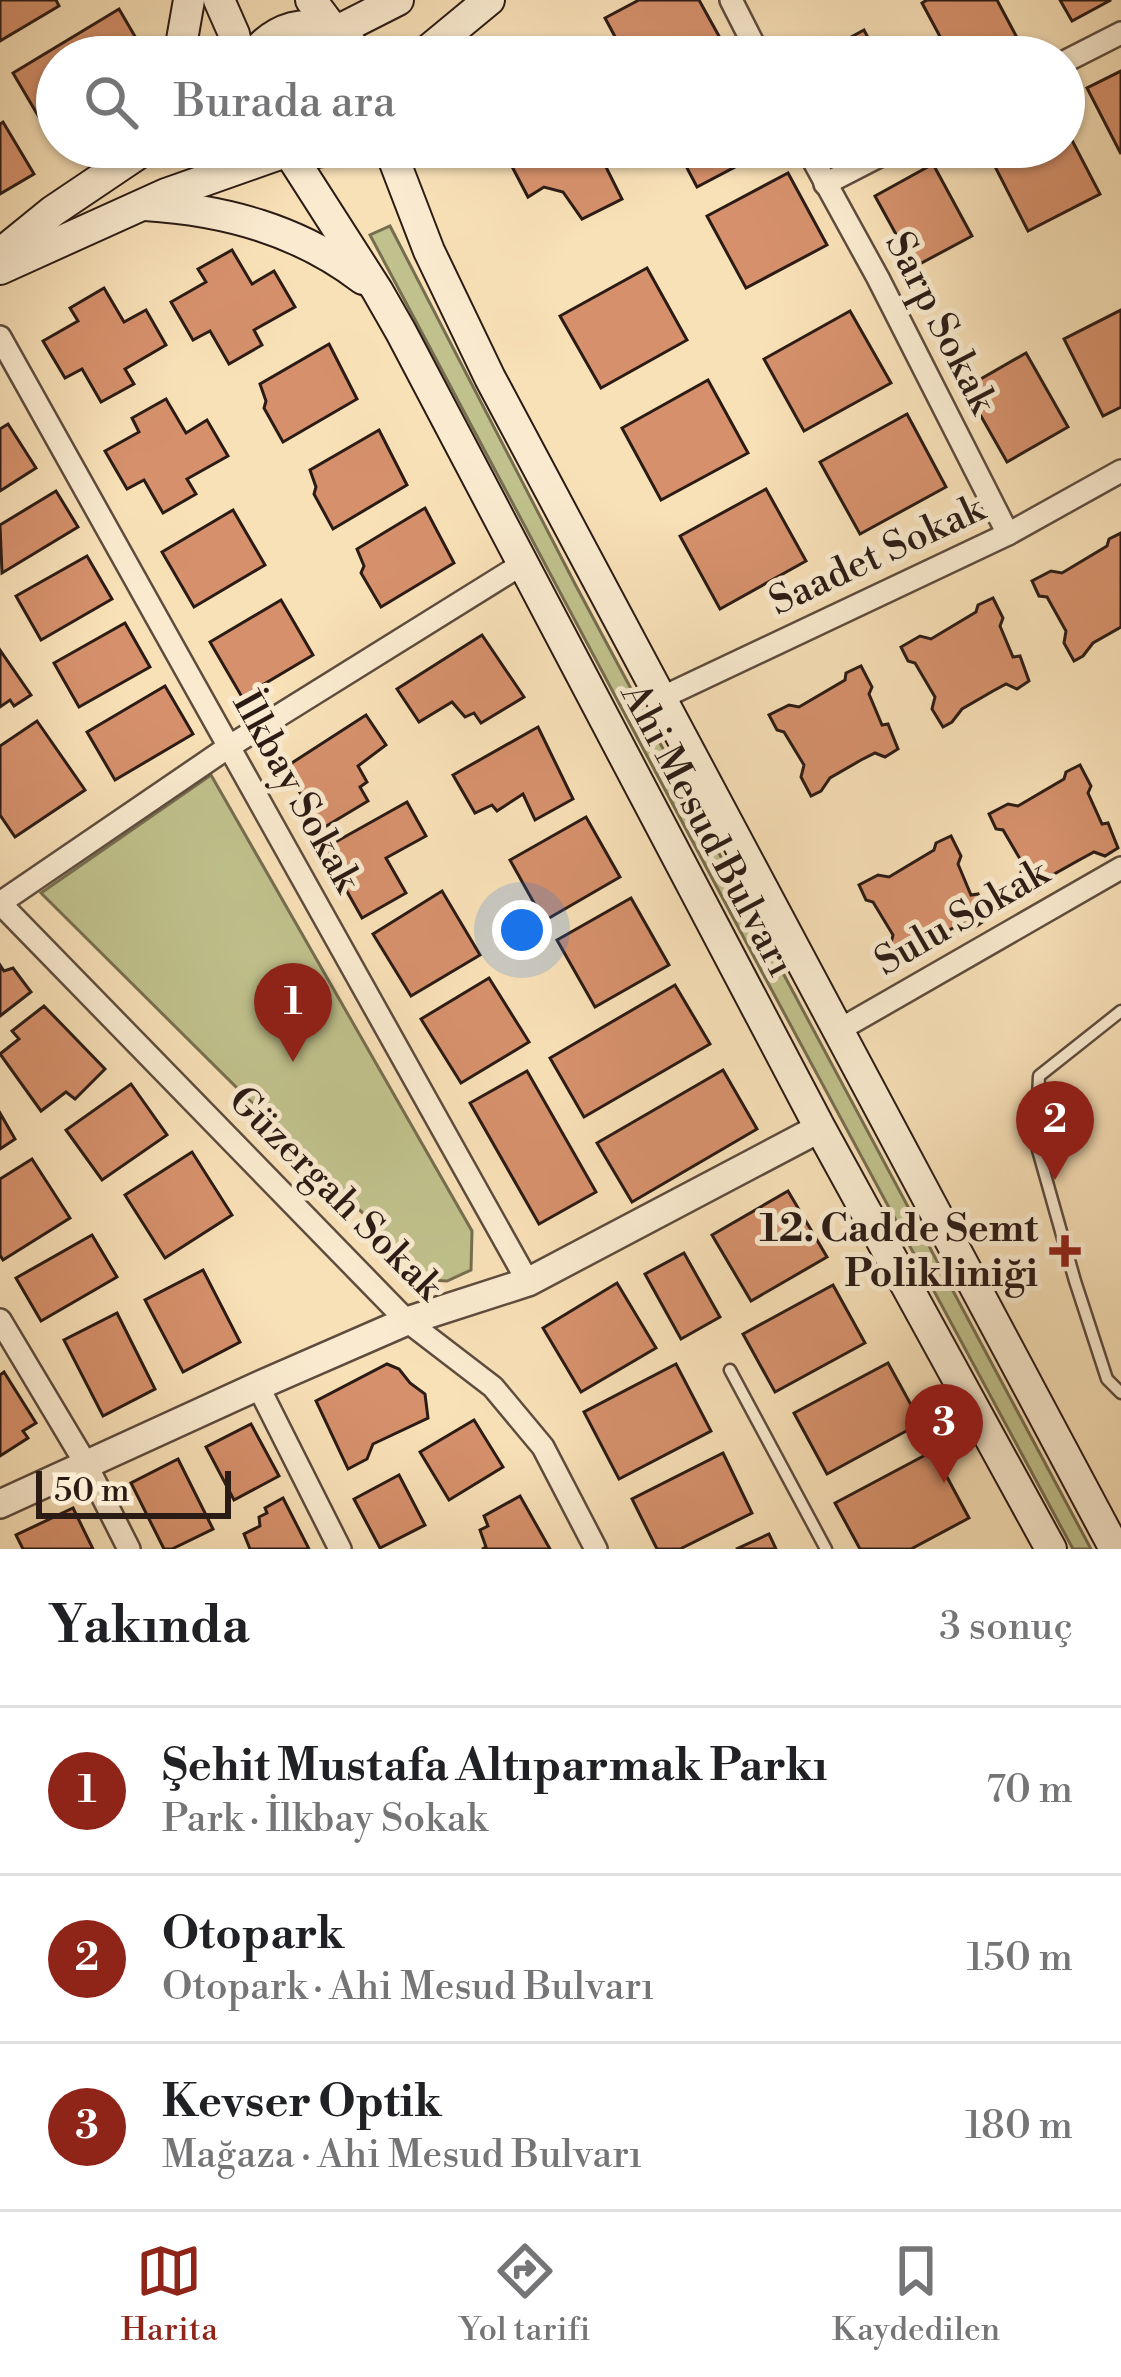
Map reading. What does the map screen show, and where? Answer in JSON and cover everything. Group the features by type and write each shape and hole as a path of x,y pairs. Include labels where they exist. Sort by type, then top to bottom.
{"main road":[{"path":"182,36 189,0"},
{"path":"220,0 234,36"},
{"path":"311,0 335,32"},
{"path":"335,32 398,0"},
{"path":"445,36 489,0"},
{"path":"275,36 305,26 342,36"},
{"path":"0,254 114,168"},
{"path":"0,269 139,205 235,168"},
{"name":"Ahi Mesud Bulvarı","path":"297,168 377,290 820,1128 1052,1549"},
{"name":"Ahi Mesud Bulvarı","path":"397,168 457,313 1115,1549"},
{"path":"139,205 212,212 258,224 325,254 377,290"}],"street":[{"path":"731,0 749,36"},
{"path":"1085,52 1121,34"},
{"name":"Sarp Sokak","path":"817,168 1008,534"},
{"path":"825,184 856,168"},
{"name":"İlkbay Sokak","path":"0,337 528,1282"},
{"name":"Saadet Sokak","path":"659,699 1008,534 1121,471"},
{"path":"0,903 230,746 524,563"},
{"name":"Sulu Sokak","path":"839,1030 1121,868"},
{"name":"Güzergah Sokak","path":"0,903 407,1321 493,1387 543,1447 596,1549"},
{"path":"0,1504 407,1321 528,1282 820,1128"},
{"path":"0,1320 86,1464 129,1549"},
{"path":"258,1385 340,1549"}],"lane":[{"path":"1121,1011 1039,1076 1036,1143 1107,1379 1121,1393"},
{"path":"1108,1019 1121,1024"},
{"path":"730,1370 826,1549"}],"green space":[{"path":"390,226 575,584 1091,1549 1073,1549 370,235"},
{"path":"211,775 472,1231 471,1270 447,1281 430,1280 41,893"}],"building":[{"path":"0,0 56,0 59,6 0,41"},
{"path":"639,0 699,0 719,36 615,36 605,18"},
{"path":"997,0 1016,36 940,36 922,3"},
{"path":"1060,0 1111,0 1072,21"},
{"path":"119,9 135,36 74,36"},
{"path":"36,59 36,112 13,73"},
{"path":"1121,71 1121,154 1087,88"},
{"path":"3,122 34,174 0,194 0,124"},
{"path":"1085,165 1100,194 1028,231 996,168"},
{"path":"513,168 606,168 622,199 582,219 563,192 544,187 528,197"},
{"path":"687,168 733,168 697,187"},
{"path":"926,168 935,168 972,236 914,267 875,196"},
{"path":"788,173 827,245 746,288 707,216"},
{"path":"232,250 252,284 274,271 295,307 254,330 262,345 229,364 210,331 193,340 171,302 206,282 198,269"},
{"path":"647,268 687,340 601,388 560,316"},
{"path":"104,288 124,322 146,310 166,345 125,369 134,384 101,402 82,369 65,378 43,341 78,321 70,308"},
{"path":"1121,310 1121,407 1103,416 1064,339"},
{"path":"850,311 891,383 804,431 764,359"},
{"path":"329,344 357,399 283,442 264,408 260,384"},
{"path":"1026,353 1068,427 1007,462 965,388"},
{"path":"708,380 748,453 661,500 622,428"},
{"path":"166,399 186,433 207,420 228,456 187,479 196,494 163,513 144,480 127,489 105,451 139,432 132,418"},
{"path":"907,414 946,487 860,534 820,462"},
{"path":"8,424 36,468 0,491 0,429"},
{"path":"379,430 407,485 333,529 314,494 310,470"},
{"path":"766,489 806,561 720,609 680,536"},
{"path":"56,491 78,527 2,573 0,525"},
{"path":"425,508 454,563 381,607 361,573 364,566 357,549"},
{"path":"233,510 265,565 194,607 162,552"},
{"path":"1121,533 1121,627 1074,661 1064,643 1066,631 1032,581 1051,571 1062,573"},
{"path":"87,556 112,599 41,640 16,596"},
{"path":"993,598 1013,657 1020,656 1029,681 1017,689 1006,684 962,709 943,727 932,709 935,697 901,647 920,636 931,639"},
{"path":"281,600 313,655 242,697 210,642"},
{"path":"125,623 150,667 79,707 54,663"},
{"path":"482,635 524,697 481,723 474,713 465,717 452,702 419,722 397,689"},
{"path":"0,650 31,695 14,706 10,700 0,707"},
{"path":"861,666 882,725 888,724 898,749 885,757 875,753 861,760 811,796 801,777 804,765 769,715 789,705 799,707"},
{"path":"165,686 193,734 115,780 87,732"},
{"path":"366,715 386,745 358,766 367,782 360,787 368,801 323,828 284,768"},
{"path":"37,721 85,790 15,837 0,815 0,746"},
{"path":"538,727 573,799 535,820 523,794 497,811 492,805 475,813 453,775"},
{"path":"1080,765 1102,824 1108,823 1118,848 1105,856 1094,852 1081,859 1049,877 1031,895 1020,876 1023,864 989,814 1008,804 1018,806"},
{"path":"407,802 426,836 386,858 406,893 362,918 323,849"},
{"path":"586,817 620,877 544,921 510,860"},
{"path":"951,836 971,895 978,894 987,919 975,927 964,923 951,929 920,947 901,966 890,947 893,935 859,885 878,875 889,877"},
{"path":"442,891 480,955 411,996 373,934"},
{"path":"631,898 669,965 595,1007 557,940"},
{"path":"0,965 4,971 13,968 31,992 0,1016"},
{"path":"489,978 529,1042 461,1083 421,1019"},
{"path":"675,985 710,1044 584,1117 550,1058"},
{"path":"44,1006 105,1069 75,1099 66,1092 41,1111 0,1054 19,1039 12,1031"},
{"path":"723,1070 757,1129 632,1202 597,1143"},
{"path":"527,1071 596,1192 539,1224 470,1103"},
{"path":"131,1084 167,1135 102,1180 66,1130"},
{"path":"0,1113 15,1139 0,1149"},
{"path":"192,1152 232,1215 165,1258 125,1195"},
{"path":"32,1159 70,1218 3,1260 0,1179"},
{"path":"788,1191 827,1257 751,1301 712,1235"},
{"path":"92,1235 117,1277 41,1321 16,1278"},
{"path":"684,1253 720,1317 681,1339 645,1274"},
{"path":"203,1270 240,1342 183,1372 145,1300"},
{"path":"617,1283 656,1348 581,1392 543,1328"},
{"path":"833,1285 865,1343 775,1392 743,1334"},
{"path":"117,1313 155,1389 103,1416 64,1340"},
{"path":"888,1363 921,1423 827,1474 794,1413"},
{"path":"387,1364 425,1394 428,1418 373,1444 367,1459 348,1469 316,1401"},
{"path":"676,1364 711,1431 619,1479 584,1412"},
{"path":"4,1372 36,1423 23,1431 28,1438 0,1456 0,1375"},
{"path":"474,1420 503,1467 449,1500 420,1452"},
{"path":"251,1424 279,1476 234,1500 206,1447"},
{"path":"933,1451 969,1518 911,1549 860,1549 835,1503"},
{"path":"723,1453 752,1513 680,1549 657,1549 632,1499"},
{"path":"178,1459 213,1529 164,1549 131,1483"},
{"path":"399,1475 425,1525 380,1548 354,1499"},
{"path":"520,1496 550,1549 482,1549 486,1547 480,1530 488,1526 484,1516"},
{"path":"283,1498 309,1549 250,1549 244,1534 260,1526 265,1508"},
{"path":"73,1508 93,1549 23,1549 16,1535"},
{"path":"769,1534 776,1549 736,1549"}],"place":[{"name":"Şehit Mustafa Altıparmak Parkı","path":"293,1062"},
{"name":"Otopark","path":"1055,1180"},
{"name":"12. Cadde Semt Polikliniği","path":"1065,1251"},
{"name":"Kevser Optik","path":"944,1483"}]}
